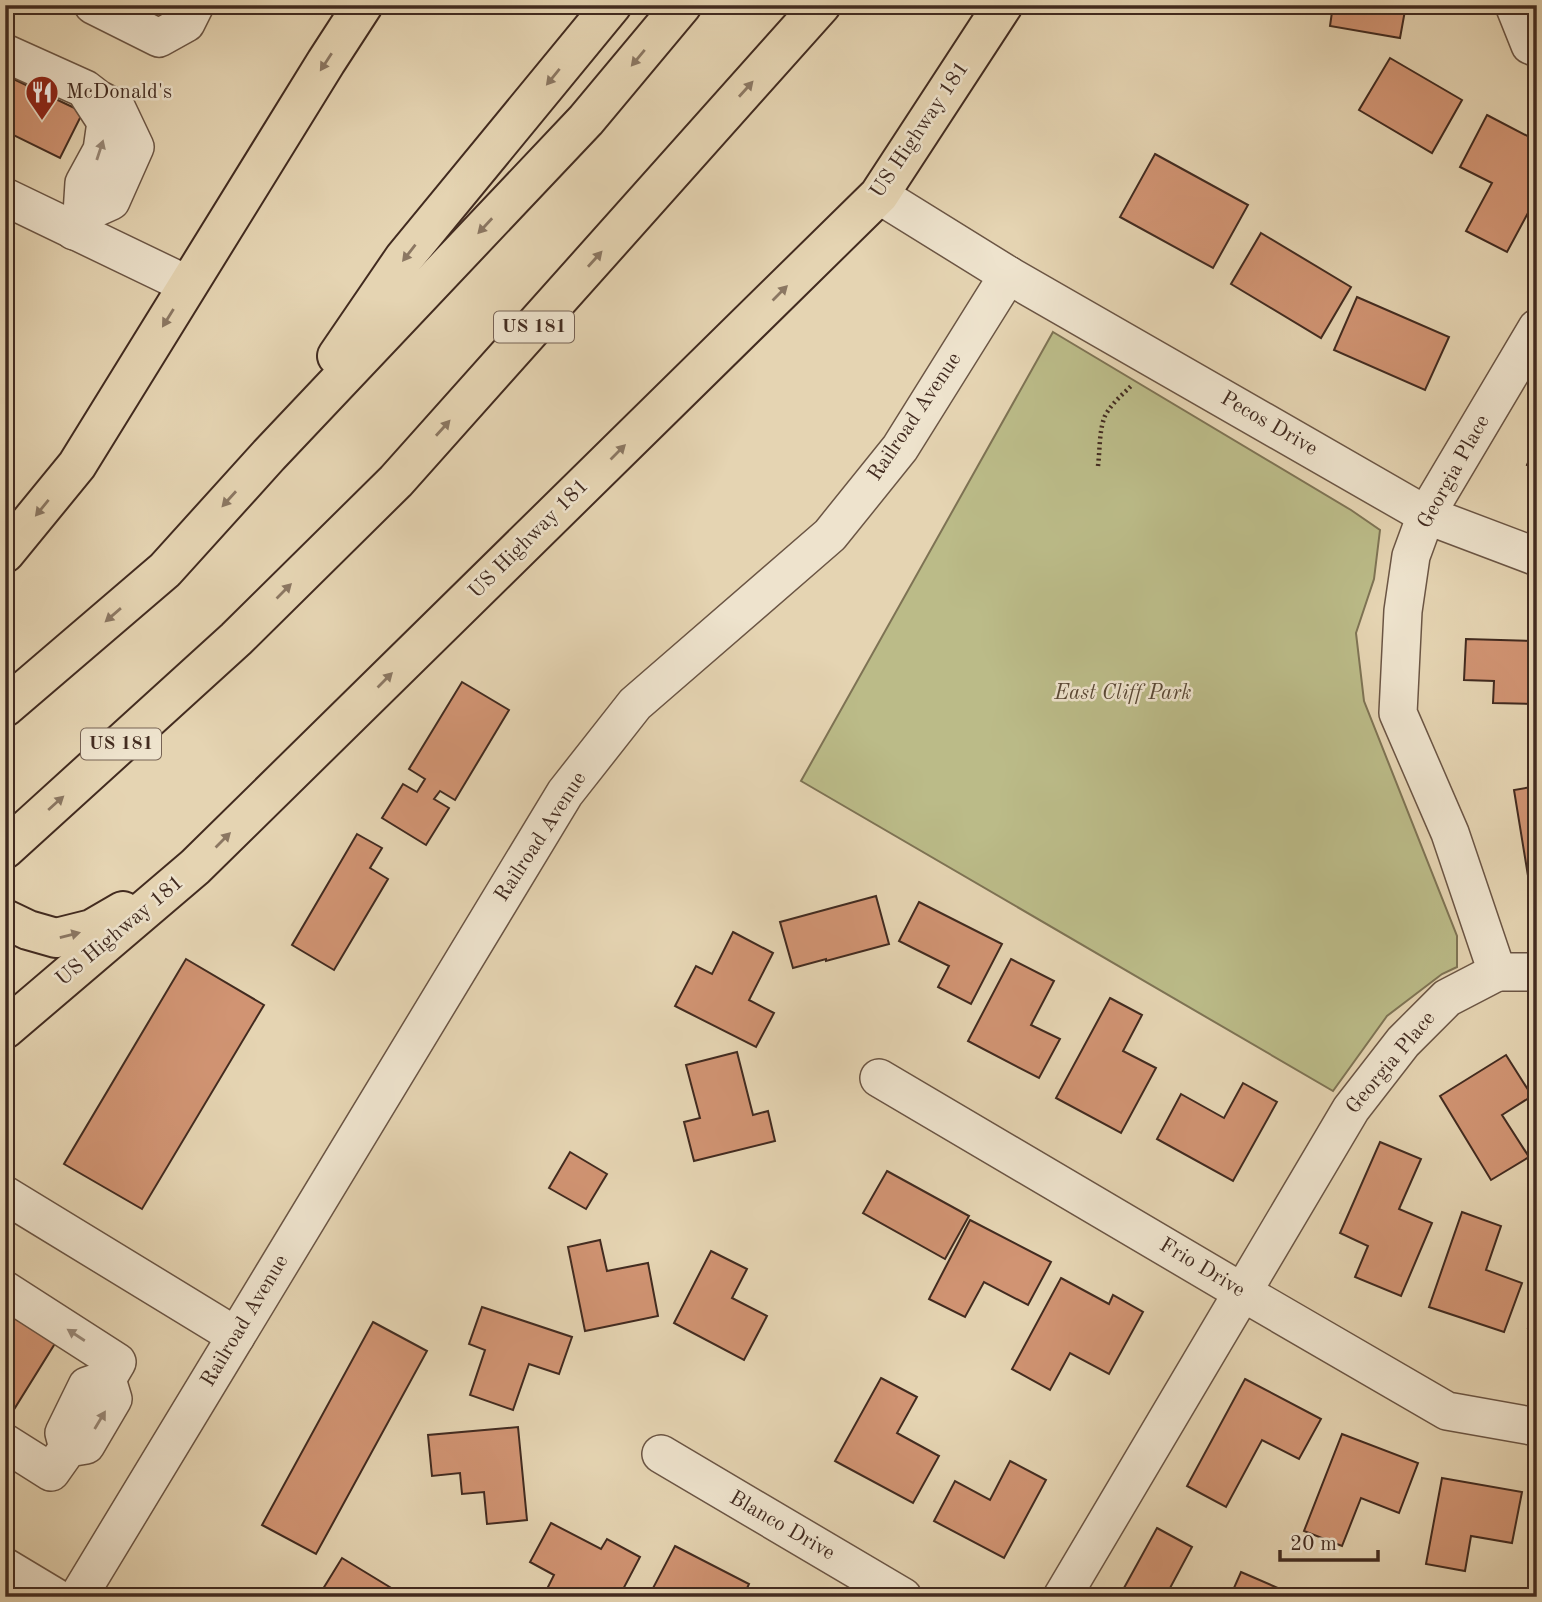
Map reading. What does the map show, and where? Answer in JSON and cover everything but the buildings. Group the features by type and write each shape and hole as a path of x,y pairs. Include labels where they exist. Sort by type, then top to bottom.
{"main road":[{"path":"6,553 77,465 363,5"},
{"path":"269,455 404,258 612,5"},
{"path":"5,707 165,570 269,455 586,120 682,5"},
{"name":"US 181","path":"5,849 236,639 396,481 821,5"},
{"name":"US Highway 181","path":"5,1029 195,867 879,195 1003,5"},
{"path":"5,919 28,930 56,938 92,929 195,867"}],"street":[{"path":"93,5 159,38 186,23 195,5"},
{"path":"1514,5 1530,45 1537,48"},
{"path":"5,53 85,89 106,122 102,150 84,183 78,223"},
{"path":"879,195 1009,275"},
{"path":"5,197 78,223 188,285"},
{"name":"Pecos Drive","path":"1009,275 1426,515 1537,557"},
{"name":"Railroad Avenue","path":"78,1597 565,793 635,704 830,535 900,448 1009,275"},
{"name":"Georgia Place","path":"1062,1597 1351,1109 1403,1042 1447,998 1497,972 1450,833 1398,713 1403,611 1411,556 1426,515 1537,328"},
{"path":"1497,972 1537,972"},
{"name":"Frio Drive","path":"879,1078 1447,1411 1537,1427"},
{"path":"5,1195 236,1336"},
{"path":"5,1290 117,1362 107,1379 113,1399 86,1444 59,1460 5,1443"},
{"name":"Blanco Drive","path":"661,1454 903,1597"},
{"path":"5,1567 55,1597"}],"path":[{"path":"1098,466 1106,415 1117,400 1157,360"}],"green space":[{"name":"East Cliff Park","path":"1053,332 1380,530 1374,579 1356,633 1364,701 1457,936 1457,967 1442,974 1387,1016 1333,1091 801,781"}],"place":[{"name":"McDonald's","path":"42,122"}]}
